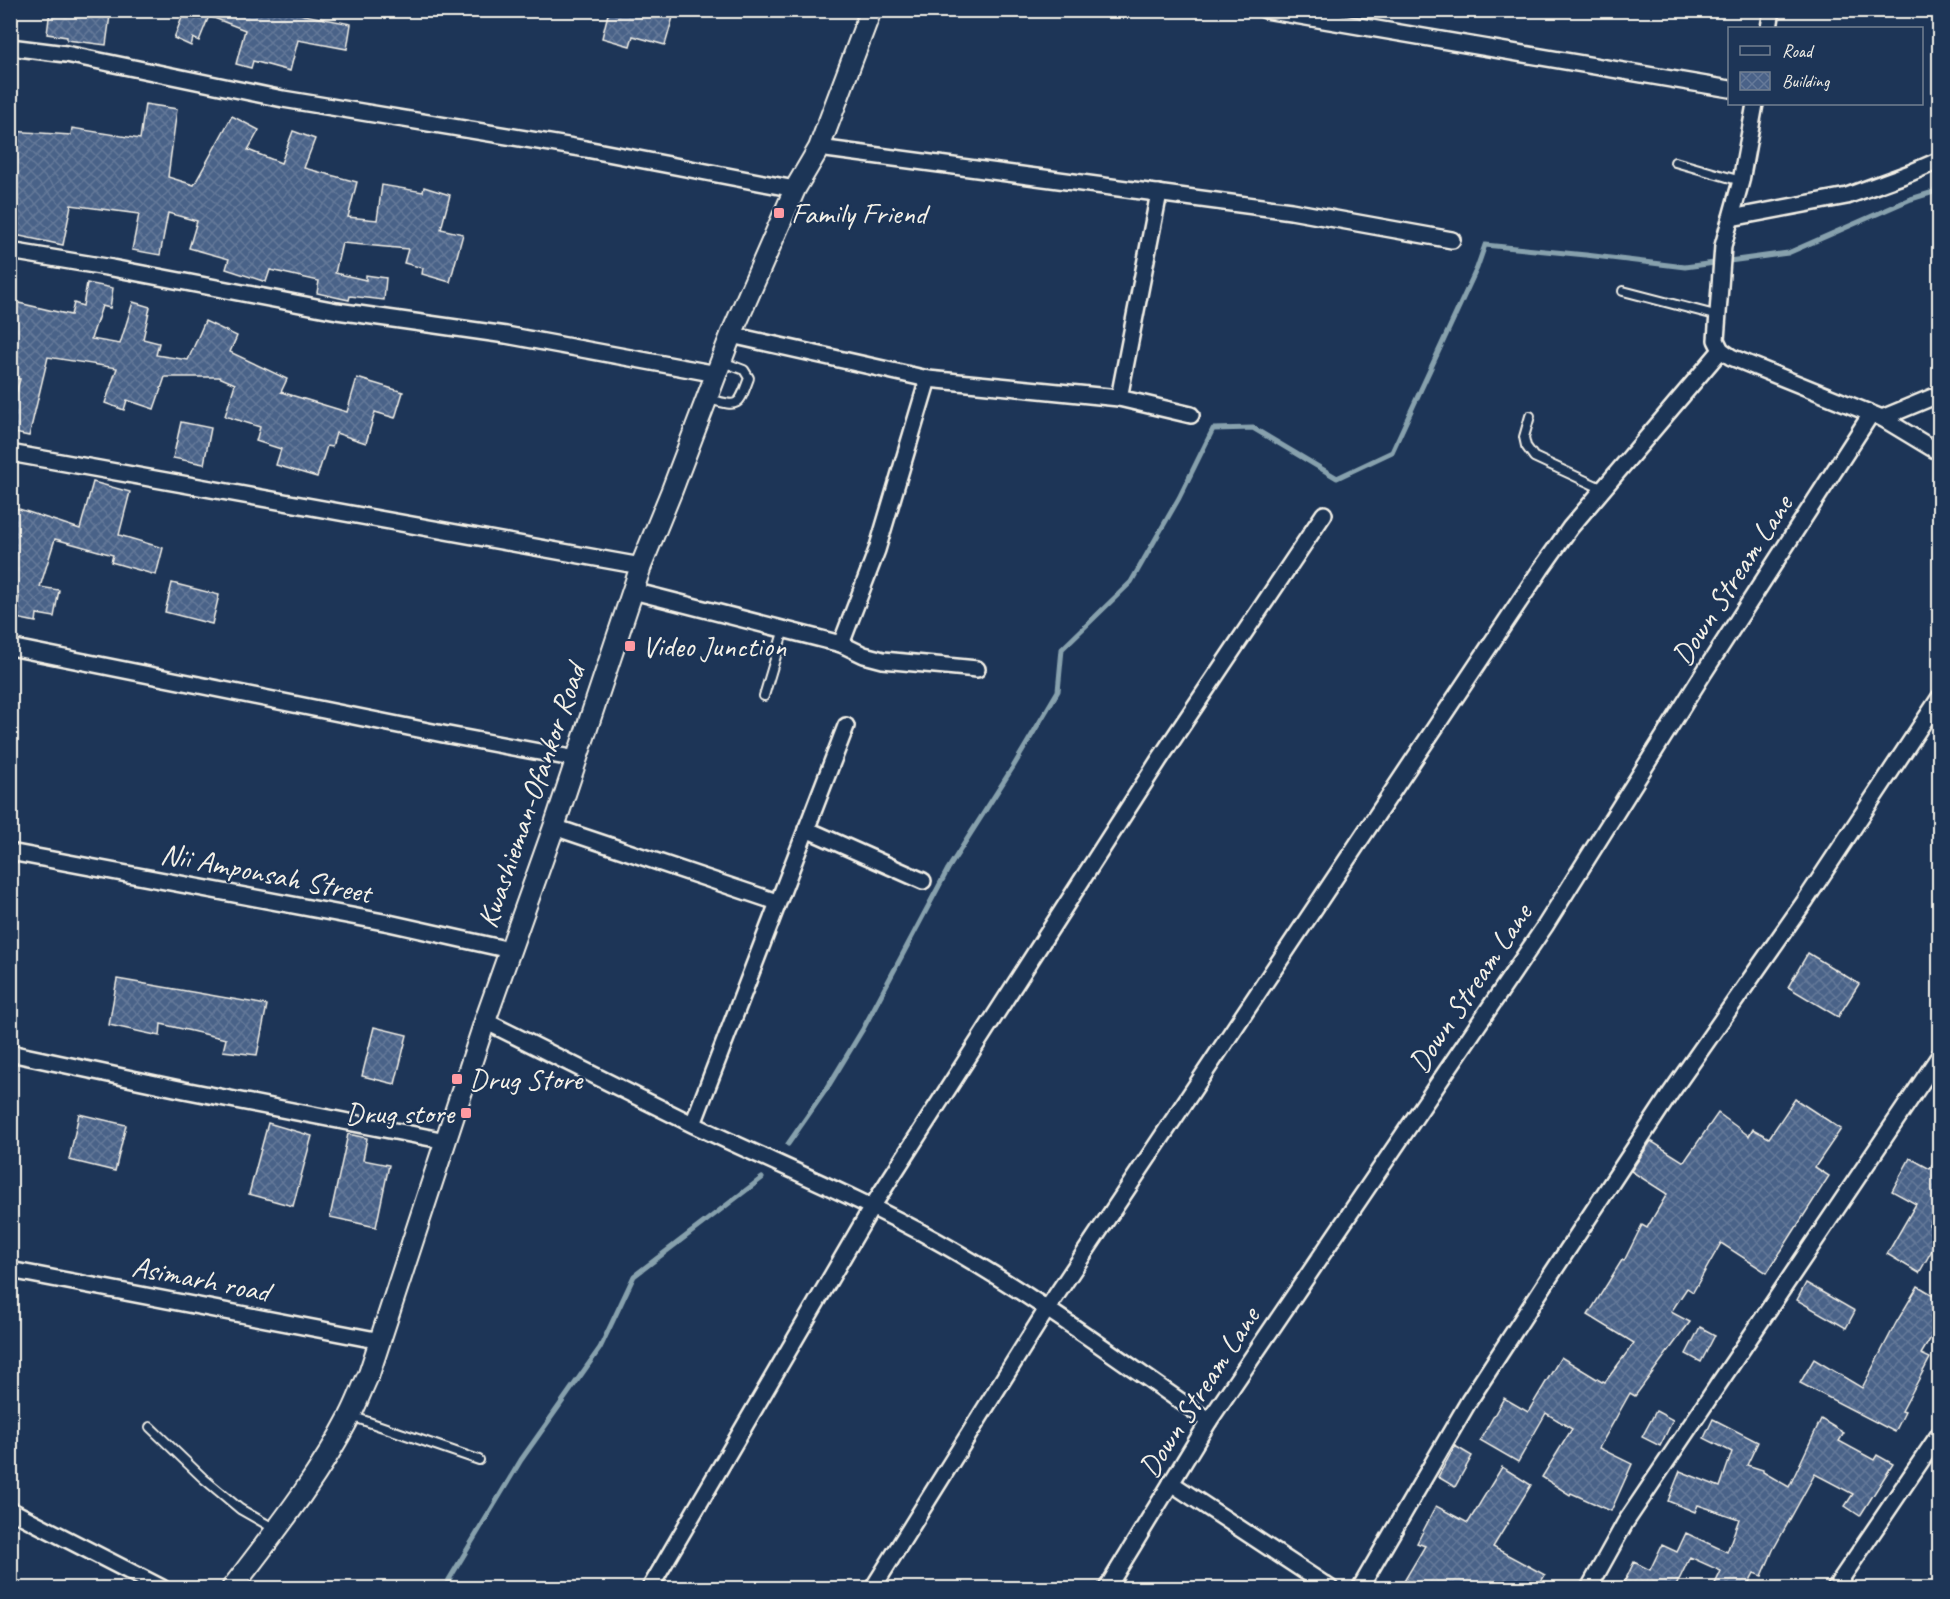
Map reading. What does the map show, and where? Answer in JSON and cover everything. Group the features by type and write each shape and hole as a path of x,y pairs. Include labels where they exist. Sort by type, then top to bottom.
{"main road":[{"name":"Kwashieman-Ofankor Road","path":"232,1588 276,1530 328,1454 350,1416 369,1374 485,1021 554,827 641,566 731,335 795,189 819,148 871,10"}],"street":[{"path":"1265,10 1728,89"},
{"path":"1769,27 1772,10"},
{"path":"10,47 66,54 283,99 586,149 795,189"},
{"path":"1755,105 1741,180 1723,246 1716,340 1721,350 1731,357 1877,416 1940,453"},
{"path":"819,148 1291,211 1452,240"},
{"path":"1731,218 1847,196 1940,160"},
{"path":"1119,398 1159,193"},
{"path":"10,251 337,311 719,368"},
{"path":"731,335 928,379 1119,398 1191,415"},
{"path":"873,1588 1047,1309 1541,569 1570,528 1721,350"},
{"path":"841,644 878,550 928,379"},
{"path":"1877,416 1940,394"},
{"name":"Down Stream Lane","path":"1107,1588 1209,1421 1545,926 1703,674 1877,416"},
{"path":"10,453 641,566"},
{"path":"650,1588 872,1207 1159,760 1324,514"},
{"path":"633,591 784,628 841,644 864,655 883,660 977,669"},
{"path":"10,647 577,759"},
{"path":"1360,1588 1470,1401 1547,1281 1670,1094 1805,901 1940,698"},
{"path":"693,1124 846,726"},
{"path":"554,827 777,902"},
{"path":"806,829 923,881"},
{"name":"Nii Amponsah Street","path":"10,852 389,923 510,950"},
{"path":"485,1021 693,1124 872,1207 948,1247 1047,1309 1209,1421"},
{"path":"10,1053 184,1090 446,1141"},
{"path":"1589,1588 1625,1523 1940,1055"},
{"name":"Asimarh road","path":"10,1270 381,1341"},
{"path":"1835,1588 1940,1433"},
{"path":"1171,1483 1330,1588"},
{"path":"10,1510 162,1588"}],"lane":[{"path":"1675,162 1741,180"},
{"path":"1623,291 1719,316"},
{"path":"708,398 732,405 737,403 741,399 749,378 744,370 719,368"},
{"path":"1530,416 1524,437 1526,446 1534,457 1603,489"},
{"path":"764,696 784,628"},
{"path":"350,1416 479,1460"},
{"path":"150,1426 203,1478 233,1503 276,1530"}],"building":[{"path":"50,10 79,10 110,15 106,45 67,40 67,37 47,34"},
{"path":"185,10 300,10 299,14 351,24 347,49 298,40 290,71 253,61 251,68 236,64 245,30 209,16 199,41 193,38 191,46 174,38"},
{"path":"609,10 675,10 665,45 633,36 630,46 602,38"},
{"path":"145,104 177,109 168,177 194,185 232,116 259,130 248,150 281,163 293,131 315,139 304,168 357,182 348,217 377,220 382,185 423,192 424,187 450,195 441,229 463,234 450,282 422,274 423,268 404,263 408,249 342,243 335,273 366,280 366,275 386,278 384,300 350,296 349,300 317,293 319,281 270,270 266,282 226,269 229,259 189,248 197,221 168,213 160,255 132,250 139,214 71,205 63,245 10,234 11,131 71,135 72,128 140,139"},
{"path":"87,283 113,288 110,308 102,306 91,339 120,344 133,302 150,307 143,339 159,343 156,355 188,360 205,321 237,336 230,352 287,379 281,392 347,412 357,378 403,392 395,418 375,412 366,443 336,433 332,447 327,446 317,477 276,465 281,449 256,441 260,427 225,416 235,384 219,377 165,377 154,409 127,400 124,410 105,403 117,368 48,357 29,436 10,432 10,415 20,379 10,378 10,301 71,315 74,303 83,306"},
{"path":"181,422 211,428 204,464 173,458"},
{"path":"93,482 130,492 119,535 163,548 156,575 111,562 113,555 55,539 40,587 59,590 54,617 37,614 36,622 16,618 19,597 10,594 10,506 80,529"},
{"path":"172,583 219,595 212,624 165,612"},
{"path":"1808,953 1859,984 1838,1017 1788,987"},
{"path":"117,979 267,1005 257,1055 223,1051 226,1039 161,1024 160,1036 109,1025"},
{"path":"374,1027 407,1035 395,1084 362,1076"},
{"path":"1795,1099 1841,1129 1815,1167 1829,1176 1767,1273 1721,1243 1693,1292 1687,1288 1671,1312 1690,1322 1635,1396 1630,1393 1599,1448 1632,1464 1611,1511 1571,1493 1570,1495 1542,1477 1572,1429 1546,1413 1518,1462 1480,1440 1504,1398 1528,1412 1561,1357 1605,1382 1634,1343 1588,1315 1622,1260 1624,1261 1642,1225 1647,1228 1667,1194 1631,1171 1651,1141 1684,1162 1718,1113 1749,1136 1753,1129 1769,1138"},
{"path":"79,1114 126,1125 115,1171 69,1160"},
{"path":"268,1123 312,1136 293,1206 249,1194"},
{"path":"348,1134 367,1138 363,1160 389,1165 376,1227 330,1217"},
{"path":"1940,1152 1940,1206 1929,1225 1940,1231 1940,1236 1919,1273 1887,1254 1916,1204 1892,1191 1910,1158 1930,1169"},
{"path":"1806,1283 1855,1311 1846,1328 1797,1300"},
{"path":"1918,1286 1940,1299 1940,1323 1921,1354 1930,1358 1902,1411 1905,1412 1895,1432 1800,1383 1814,1359 1862,1388"},
{"path":"1700,1327 1715,1335 1701,1362 1686,1354"},
{"path":"1656,1411 1673,1420 1660,1446 1642,1437"},
{"path":"1713,1419 1758,1442 1747,1465 1763,1470 1789,1487 1821,1419 1844,1433 1839,1441 1874,1460 1877,1455 1893,1464 1860,1516 1845,1506 1853,1494 1815,1474 1773,1550 1762,1576 1754,1573 1746,1588 1713,1588 1721,1571 1690,1557 1675,1588 1635,1588 1624,1583 1634,1562 1650,1570 1662,1545 1677,1552 1686,1533 1727,1552 1739,1519 1698,1505 1695,1512 1668,1501 1680,1471 1720,1487 1732,1452 1704,1438"},
{"path":"1455,1446 1472,1456 1455,1487 1438,1477"},
{"path":"1502,1467 1531,1485 1493,1547 1545,1575 1537,1588 1413,1588 1403,1583 1425,1546 1417,1543 1436,1506 1468,1523"}],"waterway":[{"path":"788,1144 829,1085 863,1029 948,869 1058,691 1062,649 1131,582 1179,498 1213,429 1253,428 1337,478 1392,452 1477,268 1485,245 1685,267 1788,253 1911,199 1940,190"},
{"path":"444,1588 521,1460 600,1348 634,1276 762,1178"}],"place":[{"name":"Family Friend","path":"779,213"},
{"name":"Video Junction","path":"630,646"},
{"name":"Drug Store","path":"457,1079"},
{"name":"Drug store","path":"466,1113"}]}
